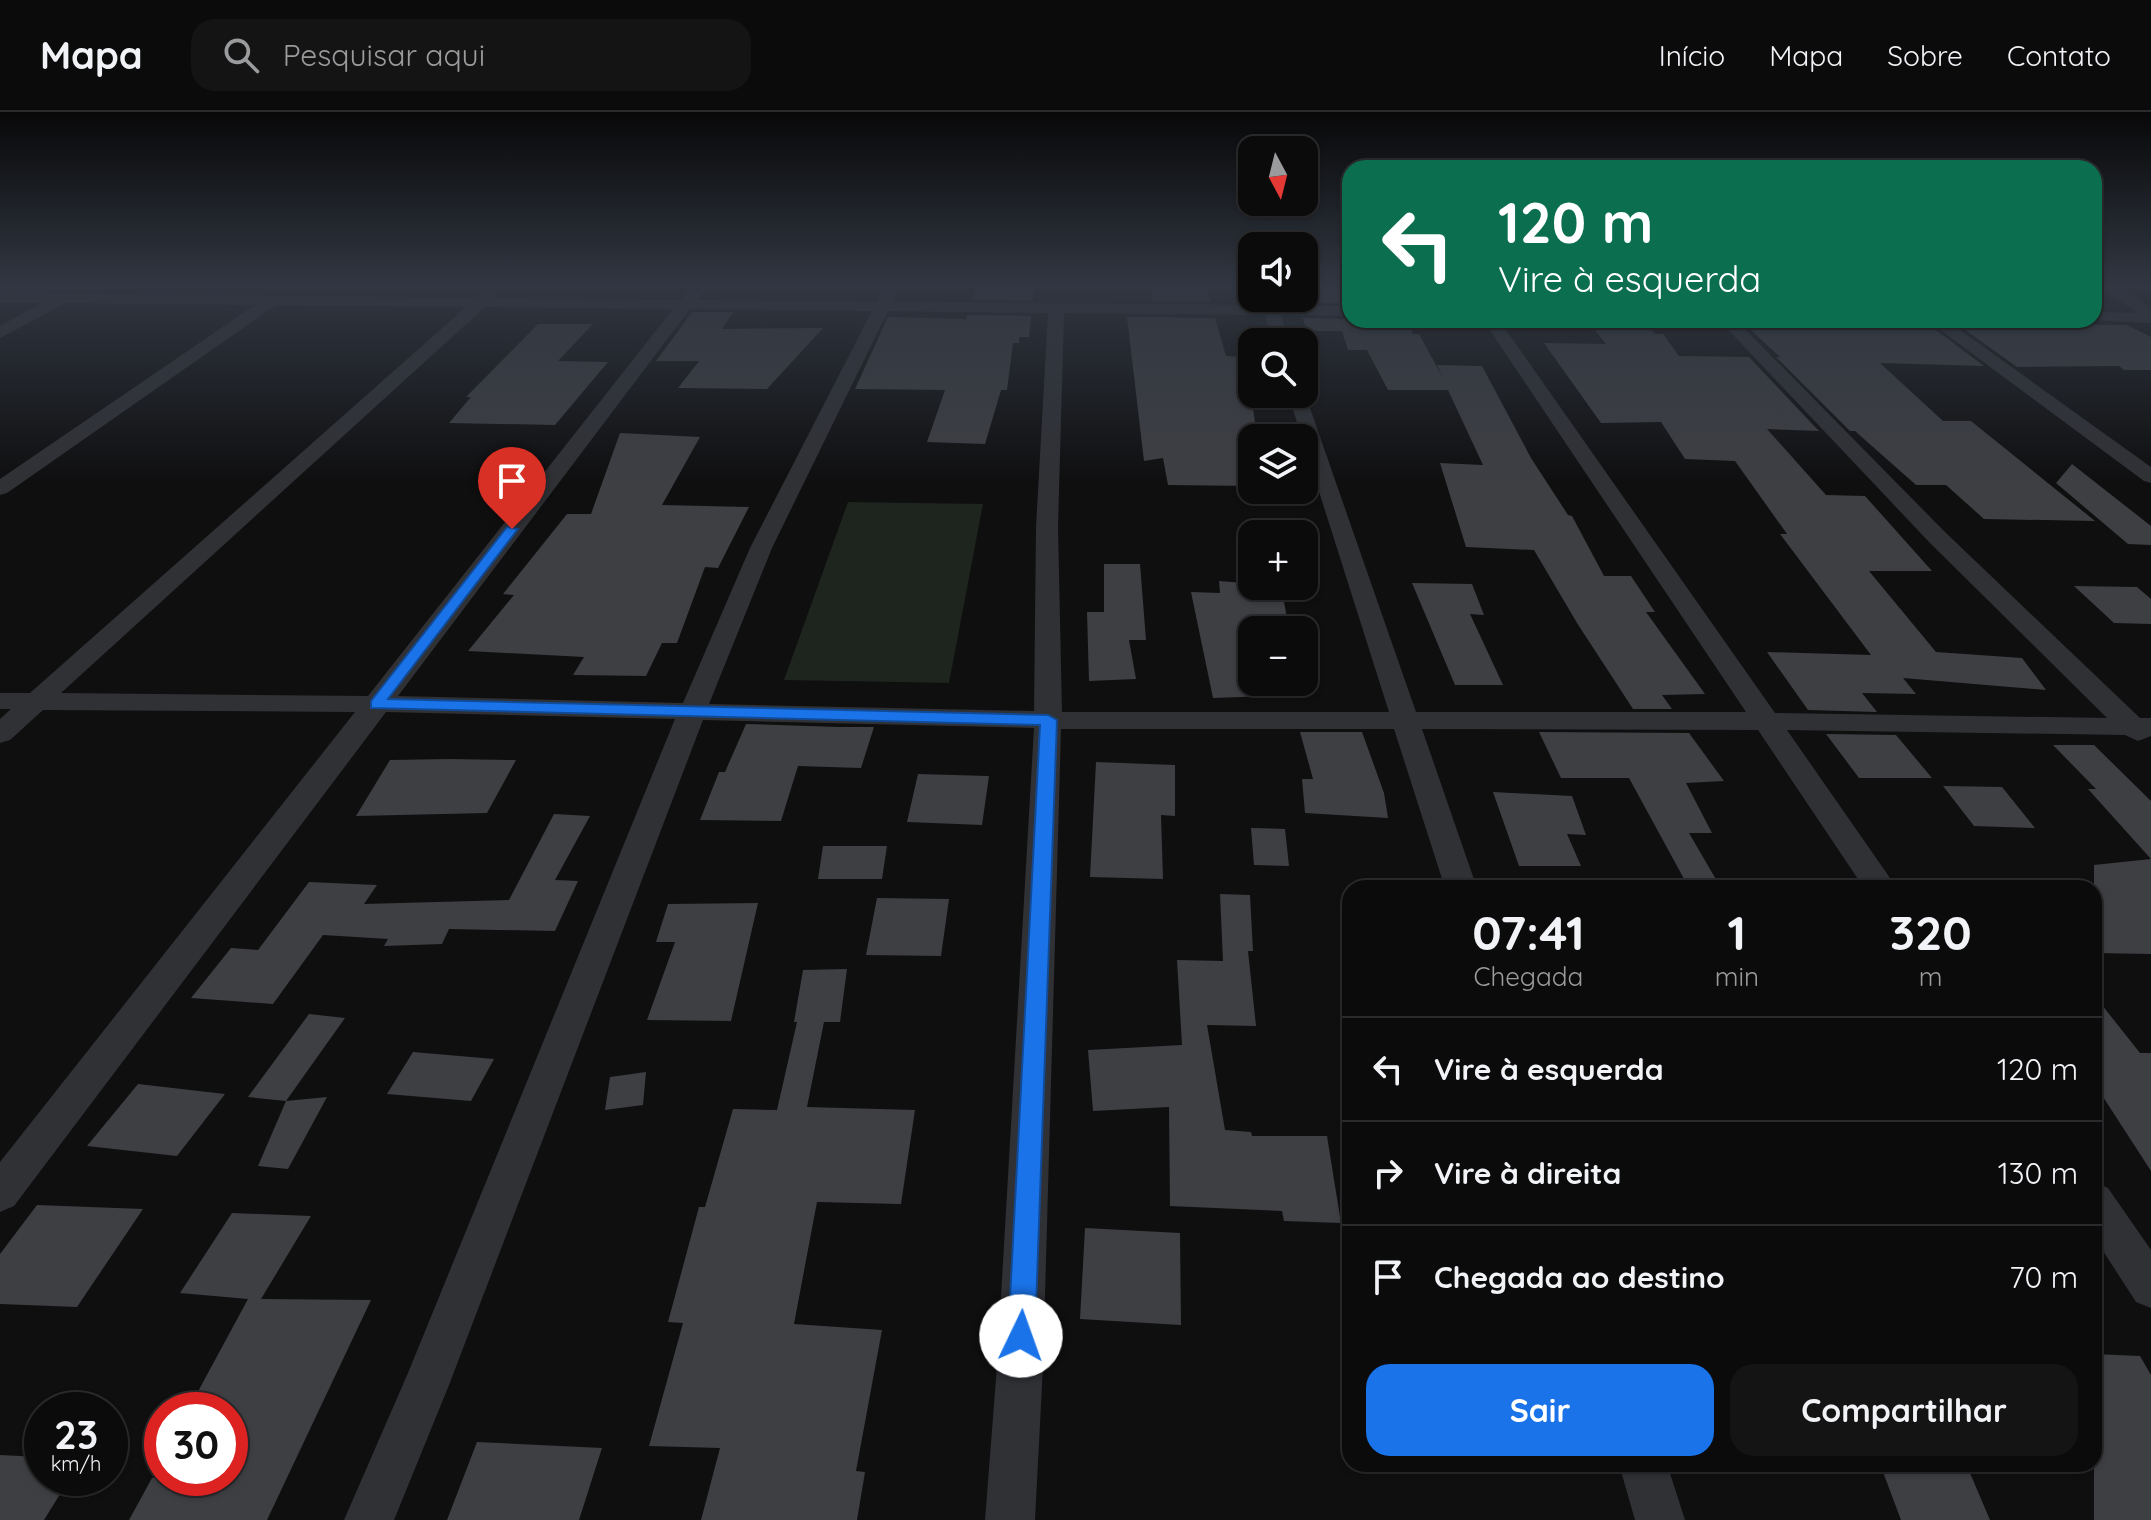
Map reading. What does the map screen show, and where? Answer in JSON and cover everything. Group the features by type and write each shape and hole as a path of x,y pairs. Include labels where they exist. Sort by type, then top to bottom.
{"street":[{"path":"0,489 201,350"},
{"path":"0,734 429,350"},
{"path":"0,1193 651,350"},
{"path":"369,1520 426,1385 648,818 761,548 861,350"},
{"path":"1010,1520 1021,1351 1048,720 1047,527 1054,350"},
{"path":"1512,350 1875,880"},
{"path":"1756,350 1938,538 2145,733"},
{"path":"1976,350 2151,477"},
{"path":"1302,408 1458,880"},
{"path":"0,701 376,704 1048,720 1766,721 2145,733"},
{"path":"2102,1213 2151,1287"},
{"path":"1645,1472 1660,1520"}],"shaded area":[{"path":"848,502 983,504 949,683 784,680"}],"building":[{"path":"513,350 569,350 558,361 608,362 555,425 449,423 471,397 466,397"},
{"path":"664,350 803,350 767,389 678,388 699,361 656,361"},
{"path":"873,350 1012,350 1007,390 1001,390 985,444 927,442 945,390 855,389"},
{"path":"1131,350 1224,350 1226,356 1238,357 1238,408 1253,408 1255,424 1238,424 1238,486 1168,485 1163,458 1144,461"},
{"path":"1348,350 1428,350 1443,378 1437,365 1482,366 1531,458 1568,515 1572,516 1604,576 1631,576 1655,612 1646,612 1705,694 1662,695 1672,709 1633,709 1534,550 1466,547 1440,463 1483,465 1448,390 1388,390 1367,350"},
{"path":"1549,350 1674,350 1679,356 1749,357 1819,431 1767,429 1826,495 1865,496 1932,571 1869,571 1936,652 2022,658 2046,690 1903,678 1916,694 1862,693 1877,712 1808,710 1767,652 1871,655 1780,534 1787,534 1735,461 1685,459 1661,422 1601,423"},
{"path":"1772,350 1962,350 1984,366 1880,363 1943,421 1971,421 2095,521 1984,519 1946,485 1916,485 1855,431 1850,431 1776,357 1780,357"},
{"path":"1993,350 2151,350 2151,370 2124,370 2119,366 2017,367"},
{"path":"620,433 700,437 662,505 749,507 718,568 705,567 677,643 662,643 646,676 573,675 584,657 468,651 514,595 503,594 567,514 591,514"},
{"path":"2072,464 2151,526 2151,545 2128,544 2056,483"},
{"path":"1104,564 1140,564 1146,640 1129,640 1136,679 1089,681 1087,612 1104,612"},
{"path":"1219,581 1238,583 1238,600 1284,600 1287,616 1238,616 1238,696 1269,696 1213,698 1191,592 1220,593"},
{"path":"1412,583 1472,584 1484,615 1470,614 1503,685 1455,685"},
{"path":"2074,586 2137,587 2151,599 2151,624 2114,623"},
{"path":"746,724 874,727 861,768 798,766 781,821 700,820 719,772 725,772"},
{"path":"1300,732 1362,732 1384,793 1388,818 1305,813 1302,779 1313,779"},
{"path":"1539,732 1689,733 1724,781 1686,783 1712,833 1689,833 1716,880 1685,880 1629,778 1561,778"},
{"path":"1826,734 1896,735 1932,778 1859,778"},
{"path":"2053,745 2094,745 2151,801 2151,859 2088,789 2096,789"},
{"path":"390,760 516,760 487,813 356,816"},
{"path":"1096,762 1175,765 1175,816 1161,815 1163,879 1090,877"},
{"path":"918,774 989,776 982,825 907,822"},
{"path":"1943,786 2002,787 2035,828 1974,826"},
{"path":"1493,792 1572,796 1586,835 1567,834 1581,866 1519,866"},
{"path":"554,814 590,816 555,880 578,881 555,931 449,929 442,944 384,946 388,939 323,935 273,1004 191,998 231,948 258,950 309,882 377,885 364,904 509,900"},
{"path":"1251,828 1285,829 1289,866 1254,865"},
{"path":"823,846 887,846 882,879 818,879"},
{"path":"2151,859 2151,954 2102,953 2102,880 2094,880 2094,865"},
{"path":"1220,894 1250,895 1253,951 1248,951 1256,1026 1207,1025 1225,1130 1251,1132 1252,1136 1327,1136 1341,1223 1284,1221 1282,1211 1170,1206 1169,1107 1093,1111 1088,1050 1182,1045 1177,960 1223,961"},
{"path":"877,898 949,899 941,956 866,955"},
{"path":"758,903 731,1021 647,1020 675,942 656,942 668,904"},
{"path":"847,969 840,1022 824,1022 807,1107 915,1110 901,1204 817,1202 794,1324 882,1330 856,1471 865,1472 857,1520 701,1520 720,1448 649,1446 683,1323 668,1322 699,1207 705,1207 733,1109 777,1110 797,1022 794,1022 803,970"},
{"path":"2102,1005 2140,1053 2151,1053 2151,1171 2102,1095"},
{"path":"309,1014 345,1018 286,1101 248,1097"},
{"path":"413,1052 494,1059 471,1101 387,1094"},
{"path":"646,1072 643,1105 605,1110 610,1077"},
{"path":"138,1084 225,1094 177,1156 87,1146"},
{"path":"327,1097 288,1169 258,1166 286,1101"},
{"path":"37,1205 143,1209 77,1307 0,1304 0,1254"},
{"path":"232,1213 311,1216 261,1299 371,1300 267,1520 129,1520 144,1493 144,1496 248,1496 248,1392 198,1392 248,1299 180,1293"},
{"path":"1085,1228 1180,1233 1181,1325 1080,1319"},
{"path":"2102,1354 2140,1356 2151,1375 2151,1520 2094,1520 2094,1472 2102,1472"},
{"path":"477,1442 602,1448 579,1520 447,1520"},
{"path":"0,1455 24,1456 24,1496 59,1496 44,1520 0,1520"},
{"path":"1883,1472 1970,1472 1990,1520 1901,1520"}],"route":[{"path":"512,529 376,704 1048,720 1021,1336"}]}
